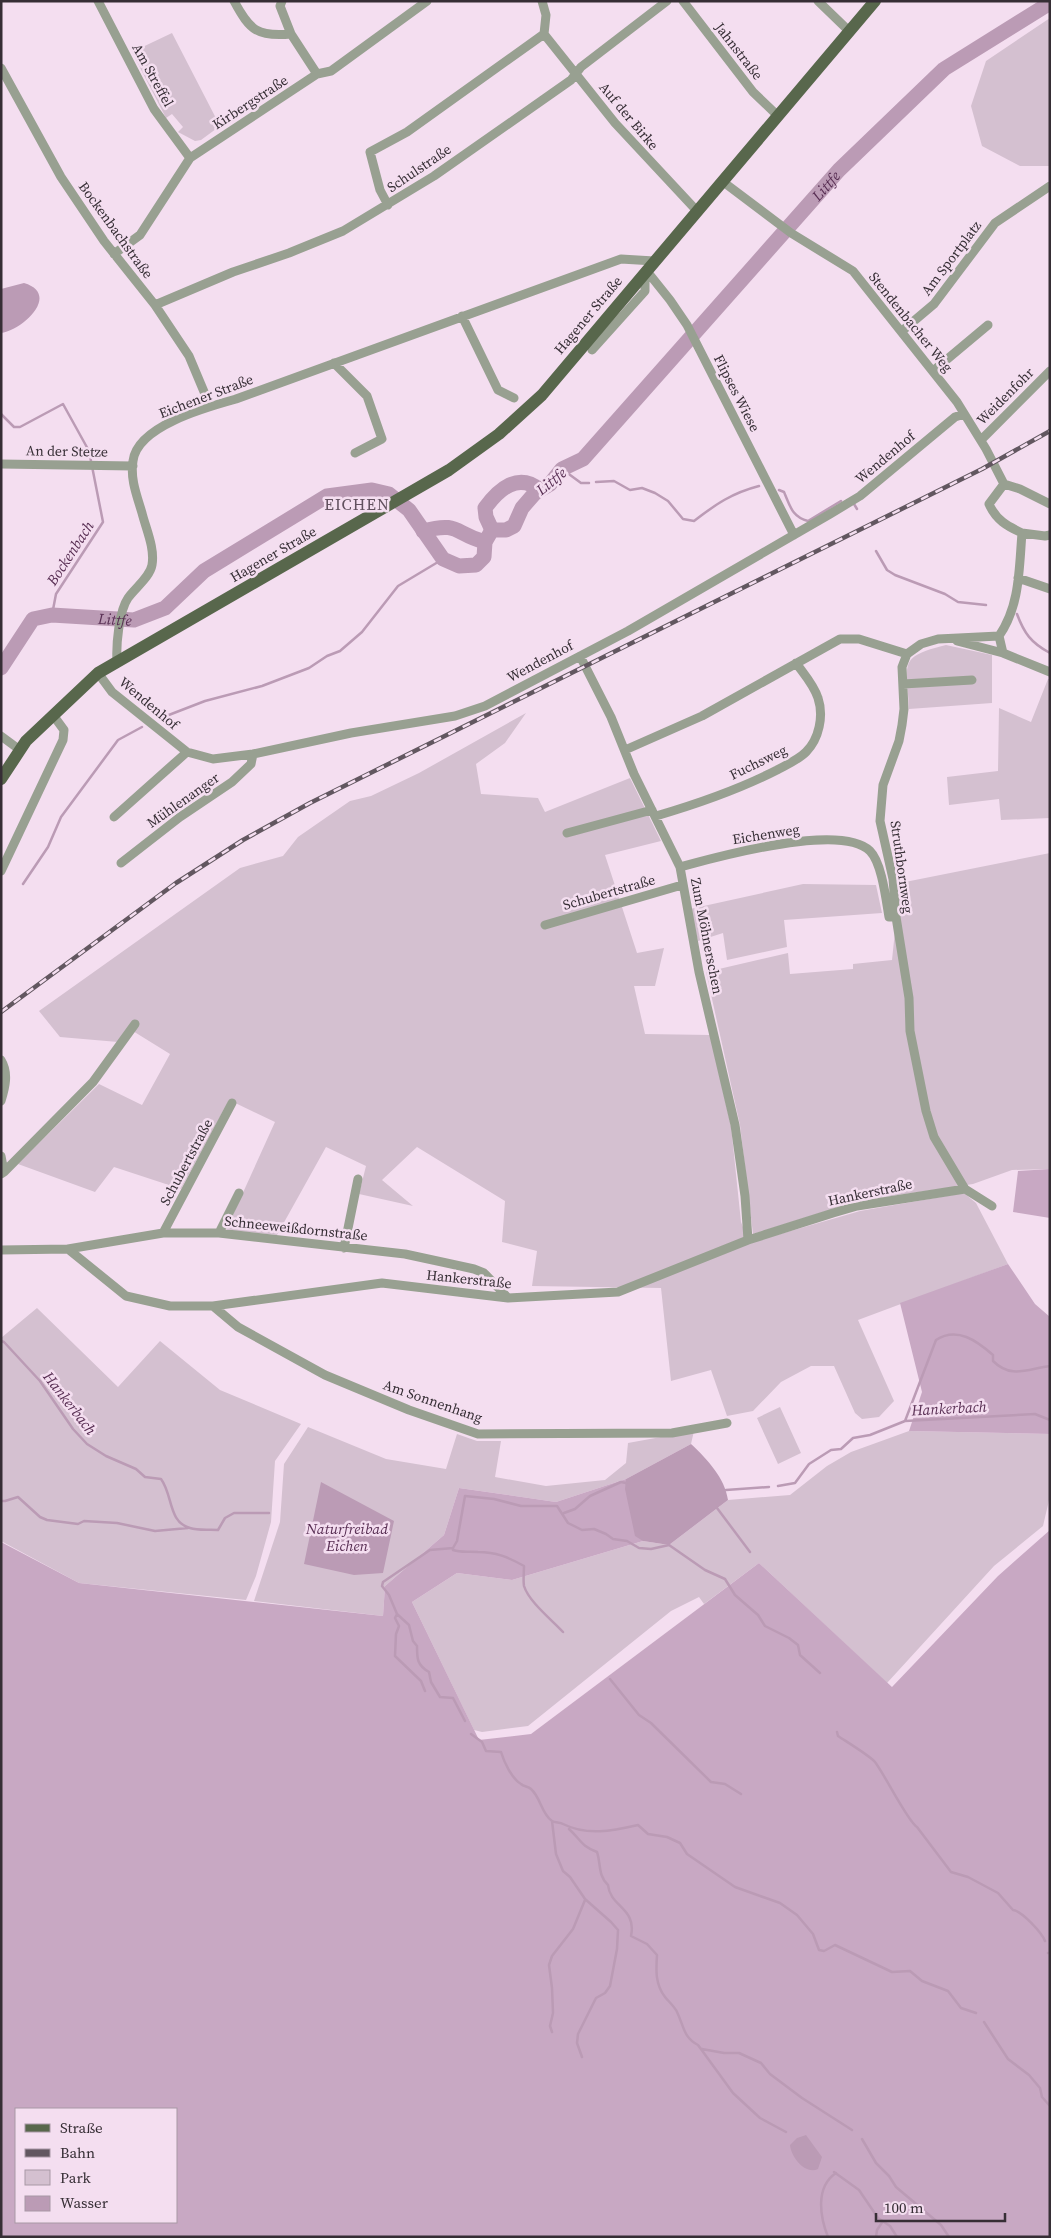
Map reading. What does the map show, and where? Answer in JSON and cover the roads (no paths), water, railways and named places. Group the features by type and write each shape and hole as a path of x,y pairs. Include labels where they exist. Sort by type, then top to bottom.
{"main road":[{"name":"Hagener Straße","path":"1,780 20,750 53,715 98,673 387,507 449,470 499,434 542,395 875,1"}],"street":[{"name":"Am Streffel","path":"98,1 154,109 190,158"},
{"path":"234,1 243,19 257,32 270,36 291,34"},
{"path":"282,1 280,6 291,34 317,74"},
{"name":"Kirbergstraße","path":"114,254 140,235 190,158 317,74 331,71 427,1"},
{"path":"388,205 380,190 370,152 407,132 544,34 546,15 542,1"},
{"name":"Schulstraße","path":"156,305 233,272 289,253 343,231 388,205 572,80 581,67 667,1"},
{"name":"Jahnstraße","path":"683,1 753,92 777,115"},
{"path":"818,1 849,31"},
{"name":"Auf der Birke","path":"544,34 637,149 697,211"},
{"name":"Bockenbachstraße","path":"1,68 61,177 114,254 156,305 189,356 210,406"},
{"name":"Stendenbacher Weg","path":"722,181 791,234 853,271 934,371 981,440 1004,484"},
{"name":"Am Sportplatz","path":"902,331 934,304 995,223 1050,186"},
{"name":"Eichener Straße","path":"117,661 116,644 126,600 152,566 152,547 133,483 135,453 145,439 161,428 210,406 236,399 621,259 650,265"},
{"name":"Flipses Wiese","path":"650,265 687,325 794,535"},
{"name":"Hagener Straße","path":"592,350 645,291 650,265"},
{"path":"462,316 498,390 514,398"},
{"path":"934,371 988,325"},
{"path":"334,363 367,396 382,439 354,453"},
{"name":"Weidenfohr","path":"981,440 1050,371"},
{"name":"Wendenhof","path":"98,673 112,692 187,752 213,759 253,754 352,733 455,716 485,706 684,600 860,496 932,435 955,417 964,414"},
{"name":"An der Stetze","path":"1,464 133,466"},
{"path":"1050,504 1020,489 1004,484 989,504 993,513 1004,525 1022,533 1050,535"},
{"path":"1003,653 1000,636 1013,610 1022,533"},
{"path":"1018,578 1050,589"},
{"path":"625,750 702,716 835,641 846,638 859,639 907,654 921,644 947,639 1000,636"},
{"path":"947,639 1003,653 1050,672"},
{"name":"Struthbornweg","path":"907,654 902,667 904,709 902,725 899,740 883,785 880,821 893,879 896,917 909,998 910,1030 926,1111 934,1137 965,1189"},
{"name":"Zum Möhnerschen","path":"580,656 611,717 680,867 699,972 735,1126 745,1196 748,1240"},
{"name":"Fuchsweg","path":"567,832 654,813 751,783 795,760 806,752 816,737 819,728 820,709 818,698 796,663"},
{"path":"903,684 972,680"},
{"path":"1,871 63,740 64,730 53,715"},
{"path":"1,736 20,750"},
{"path":"114,817 187,752"},
{"name":"Mühlenanger","path":"121,863 180,816 232,782 251,764 253,754"},
{"name":"Eichenweg","path":"680,867 732,852 794,842 834,841 859,844 871,852 877,861 889,917 896,917"},
{"name":"Schubertstraße","path":"544,925 682,885"},
{"path":"2,1173 93,1082 135,1024"},
{"path":"1,1060 4,1065 6,1083 1,1101"},
{"name":"Schubertstraße","path":"164,1233 232,1103"},
{"path":"1,1156 2,1173"},
{"path":"344,1248 358,1179"},
{"path":"965,1189 992,1206"},
{"name":"Hankerstraße","path":"68,1250 126,1296 170,1306 213,1306 382,1282 508,1298 618,1292 748,1240 857,1206 965,1189"},
{"path":"219,1233 239,1193"},
{"name":"Schneeweißdornstraße","path":"68,1250 164,1233 219,1233 405,1254 474,1269 484,1273 508,1298"},
{"path":"1,1250 68,1250"},
{"name":"Am Sonnenhang","path":"213,1306 238,1326 325,1375 410,1410 478,1434 672,1433 727,1423"}],"water":[{"path":"24,283 35,288 39,295 39,303 28,319 1,333 1,289"},
{"path":"691,1444 719,1477 728,1500 669,1545 643,1541 635,1536 625,1489 626,1479"},
{"name":"Naturfreibad Eichen","path":"321,1482 394,1521 383,1573 354,1575 304,1564"},
{"path":"806,2135 822,2157 818,2169 813,2170 804,2167 791,2150 790,2145 797,2138"}],"waterway":[{"name":"Littfe","path":"1,668 33,619 52,615 134,620 165,608 204,571 327,496 372,490 389,494 409,510 443,559 459,566 476,565 484,557 485,542 492,530 506,530 514,526 522,508 535,493 550,484 562,469 583,459 839,170 944,69 1050,3"},
{"name":"Bockenbach","path":"1,414 14,427 20,427 63,404 89,451 103,522 56,594 52,615"},
{"path":"562,469 581,483 589,483"},
{"path":"596,482 614,481 630,490 642,488 655,493 668,501 683,519 694,521 725,500 759,486"},
{"path":"492,530 486,517 485,508 503,489 509,485 524,483 540,490"},
{"path":"779,490 784,492 795,514 808,521 841,501"},
{"path":"854,504 857,509"},
{"path":"423,531 444,527 451,528 485,542"},
{"path":"876,551 887,570 895,575 945,594 958,602 986,605"},
{"path":"161,718 205,701 262,686 309,668 327,656 340,651 362,632 398,586 443,559"},
{"path":"1017,614 1022,627 1029,637 1050,653"},
{"path":"23,884 48,847 61,817 118,740 142,727"},
{"path":"905,1421 936,1340 944,1336 952,1334 973,1340 993,1355 993,1361 1006,1370 1020,1371 1050,1366"},
{"name":"Hankerbach","path":"1,1341 40,1381 73,1429 87,1444 106,1456 136,1469 145,1477 161,1479 168,1493 174,1514 183,1525 190,1528 218,1530 225,1518 234,1513 269,1513"},
{"name":"Hankerbach","path":"778,1486 795,1483 809,1464 831,1450 841,1449 853,1438 870,1435 905,1421 1035,1414 1050,1420"},
{"path":"564,1513 575,1509 590,1496 621,1482 626,1483"},
{"name":"Hankerbach","path":"726,1490 769,1487"},
{"name":"Hankerbach","path":"465,1721 453,1698 440,1697 431,1682 429,1672 418,1661 417,1646 413,1641 409,1625 397,1614 389,1595 382,1586 383,1582 430,1550 453,1548 457,1541 465,1496 494,1499 521,1506 557,1506 568,1523 582,1530 594,1529 613,1539 627,1541 639,1548 651,1549 669,1545 705,1570 725,1579 735,1595 758,1615 765,1626 789,1638 798,1645 800,1655 820,1673"},
{"path":"1,1501 18,1497 40,1517 47,1520 78,1524 84,1521 117,1523 155,1531 188,1528"},
{"path":"717,1508 750,1552"},
{"path":"453,1548 453,1550 459,1551 496,1554 524,1566 524,1586 527,1592 563,1632"},
{"path":"397,1614 395,1618 399,1626 396,1634 395,1656 421,1681 425,1691"},
{"path":"610,1679 639,1715 651,1723 711,1782 725,1784 741,1794"},
{"path":"837,1732 838,1736 875,1762 908,1817 951,1872 968,1877 998,1893 1013,1910 1017,1911 1031,1923 1045,1941"},
{"path":"471,1734 482,1742 486,1751 501,1752 512,1774 523,1786 530,1788 537,1797 545,1814 552,1821 572,1828 590,1831 619,1829 638,1825 648,1834 667,1837 680,1843 687,1854 735,1887 780,1903 797,1915 813,1934 819,1950 824,1951 835,1945 892,1972 910,1971 922,1981 948,1991 961,2008 976,2013"},
{"path":"552,1821 556,1854 563,1871 570,1877 585,1899 618,1930 617,1949 610,1986 605,1993 596,1998 578,2034 577,2043 582,2057"},
{"path":"569,1829 584,1845 597,1852 601,1874 613,1898 630,1919 632,1927 631,1936 647,1944 657,1955 656,1971 659,1987 676,2010 689,2038 698,2045 733,2093 760,2118 786,2132"},
{"path":"552,2032 550,2026 553,2013 552,1988 549,1965 552,1956 573,1929 585,1900"},
{"path":"984,2022 1008,2059 1029,2075 1040,2088 1042,2097 1050,2106"},
{"path":"702,2049 724,2053 739,2053 761,2063 770,2074 802,2098 852,2130"},
{"path":"862,2139 876,2163 889,2176 896,2187 941,2225 949,2237"},
{"path":"834,2172 859,2190 878,2218 890,2226 897,2237"},
{"path":"828,2237 821,2212 822,2194 829,2179 836,2173"},
{"path":"876,2237 877,2230 883,2221"}],"railway":[{"path":"1,1012 176,883 243,840 310,803 982,469 1050,431"}],"district":[{"name":"EICHEN","path":"357,504"}]}
